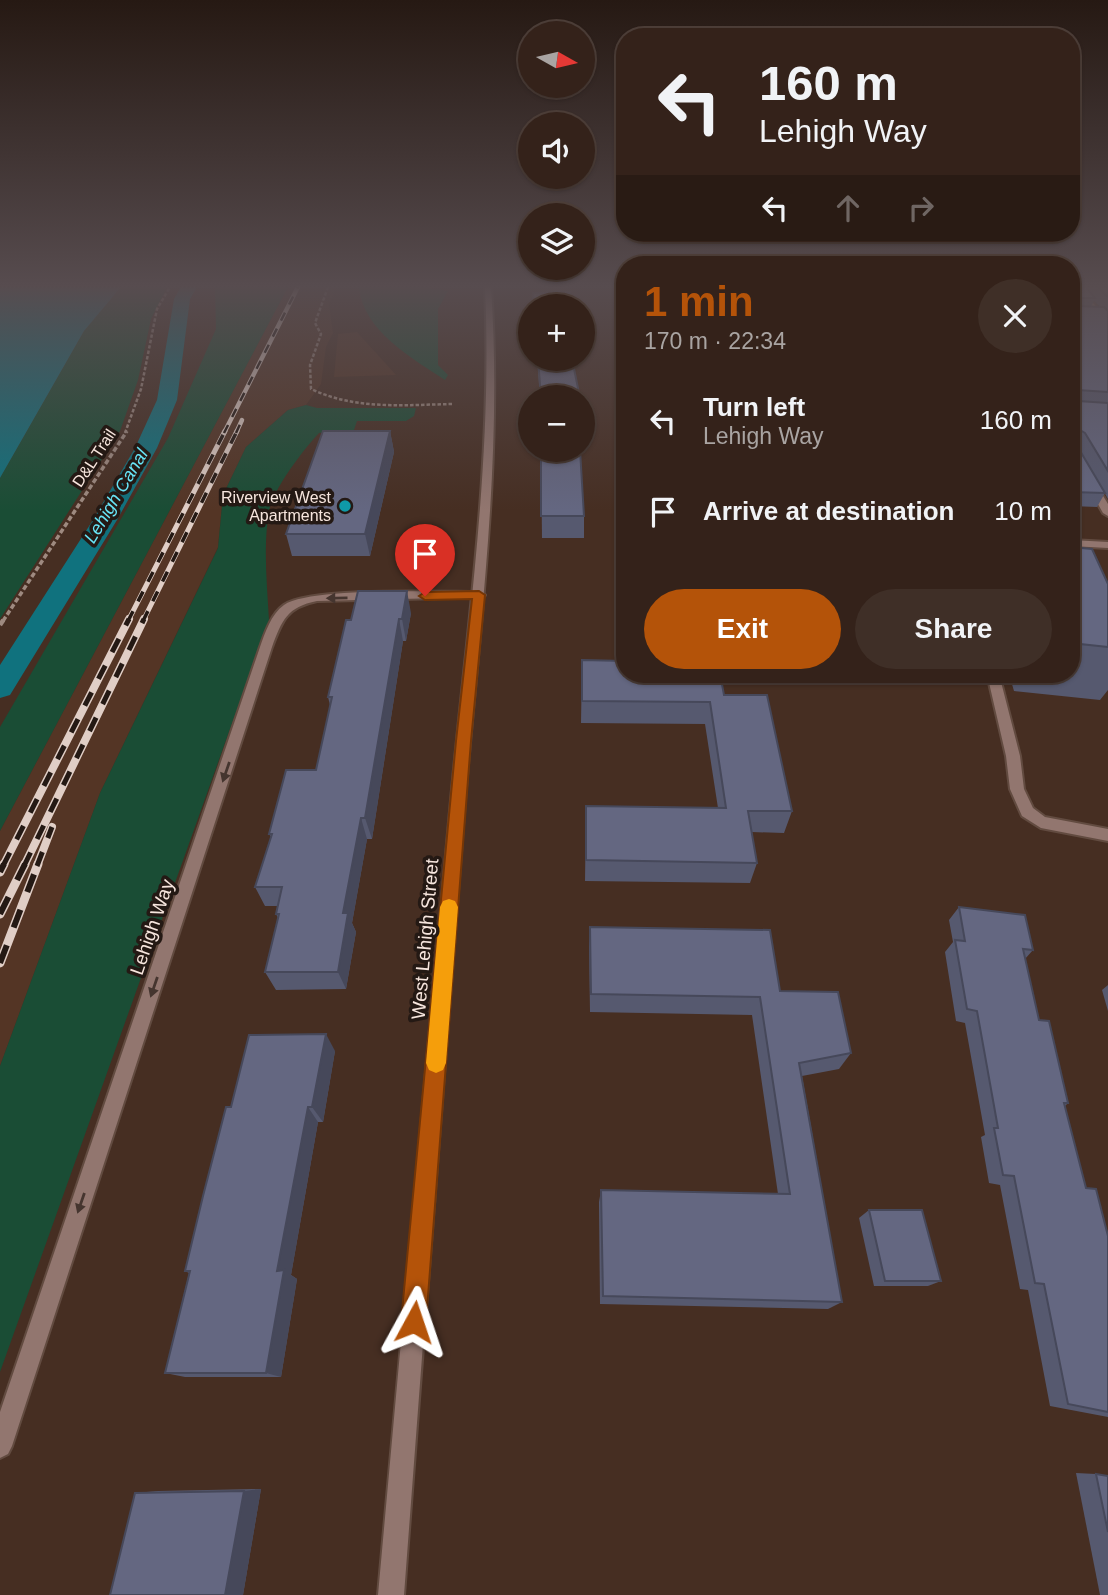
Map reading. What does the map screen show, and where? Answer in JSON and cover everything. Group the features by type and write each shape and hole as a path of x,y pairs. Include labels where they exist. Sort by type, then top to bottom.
{"street":[{"name":"West Lehigh Street","path":"391,1595 460,782 479,595 491,431 492,361"},
{"path":"1083,469 1108,513"},
{"path":"1080,543 1108,545"},
{"name":"Lehigh Way","path":"0,1446 249,701 273,631 283,612 294,604 317,598 479,595"},
{"path":"995,683 1013,756 1017,789 1027,812 1041,822 1108,835"}],"path":[{"name":"D&L Trail","path":"0,625 128,429 147,361"},
{"path":"311,361 311,389 345,404 452,404"}],"shaded area":[{"path":"249,361 324,361 321,384 306,405 288,410 246,447 223,495 218,547 100,793 0,1066 0,831"},
{"path":"335,361 384,361 396,375 334,377"}],"green space":[{"path":"67,361 142,361 120,431 0,619 0,478"},
{"path":"202,361 249,361 0,831 0,727 168,438"},
{"path":"417,361 438,361 438,365 448,375 445,380"},
{"path":"306,405 317,408 416,408 414,416 406,421 357,421 354,430 319,433 276,492 267,524 269,620 0,1372 0,1066 100,793 218,548 223,495 246,447 288,410"}],"water":[{"path":"0,361 67,361 0,478"}],"building":[{"path":"1080,361 1108,361 1108,392 1080,390"},
{"path":"539,371 574,371 577,385 540,385"},
{"path":"1080,401 1108,403 1108,471 1085,433 1080,430"},
{"name":"Riverview West Apartments","path":"323,431 390,431 365,534 286,534"},
{"path":"1080,451 1105,493 1080,492"},
{"path":"541,462 581,462 584,516 541,516"},
{"path":"1080,548 1092,549 1108,584 1108,647 1080,644"},
{"path":"358,591 407,591 402,619 399,619 365,818 361,818 343,913 348,913 338,972 265,972 279,914 276,914 282,887 255,887 272,834 269,834 286,770 316,770 332,697 328,697 346,620 351,620"},
{"path":"582,660 616,661 616,683 722,683 724,695 767,695 792,811 748,811 757,863 586,860 586,806 726,808 710,702 582,701"},
{"path":"959,907 1025,915 1033,950 1023,949 1039,1020 1049,1021 1068,1103 1064,1103 1086,1188 1096,1189 1108,1236 1108,1412 1068,1404 1044,1284 1035,1283 1014,1176 1003,1175 994,1128 998,1128 977,1011 967,1009 955,940 965,941"},
{"path":"590,927 770,930 780,991 838,992 851,1053 799,1063 842,1302 603,1296 601,1190 790,1194 760,997 591,994"},
{"path":"326,1034 312,1107 308,1107 277,1271 284,1270 266,1373 165,1373 190,1271 185,1271 203,1196 226,1107 231,1107 249,1035"},
{"path":"869,1210 922,1210 941,1281 885,1281"},
{"path":"1096,1474 1108,1476 1108,1532"},
{"path":"244,1491 225,1595 110,1595 135,1493"}],"waterway":[{"name":"Lehigh Canal","path":"0,688 105,520 146,448 167,400 173,361"}],"railway":[{"path":"224,433 260,361"},
{"path":"236,433 242,420"},
{"path":"128,621 225,431"},
{"path":"143,621 237,431"},
{"path":"3,866 129,619"},
{"path":"24,866 144,619"},
{"path":"37,866 52,827"},
{"path":"0,963 38,864"},
{"path":"0,872 3,866"},
{"path":"0,914 24,866"}],"slow traffic":[{"path":"436,1063 449,907"}],"place":[{"name":"Riverview West Apartments","path":"345,506"}],"route":[{"path":"414,1322 463,741 479,595 425,596"}]}
